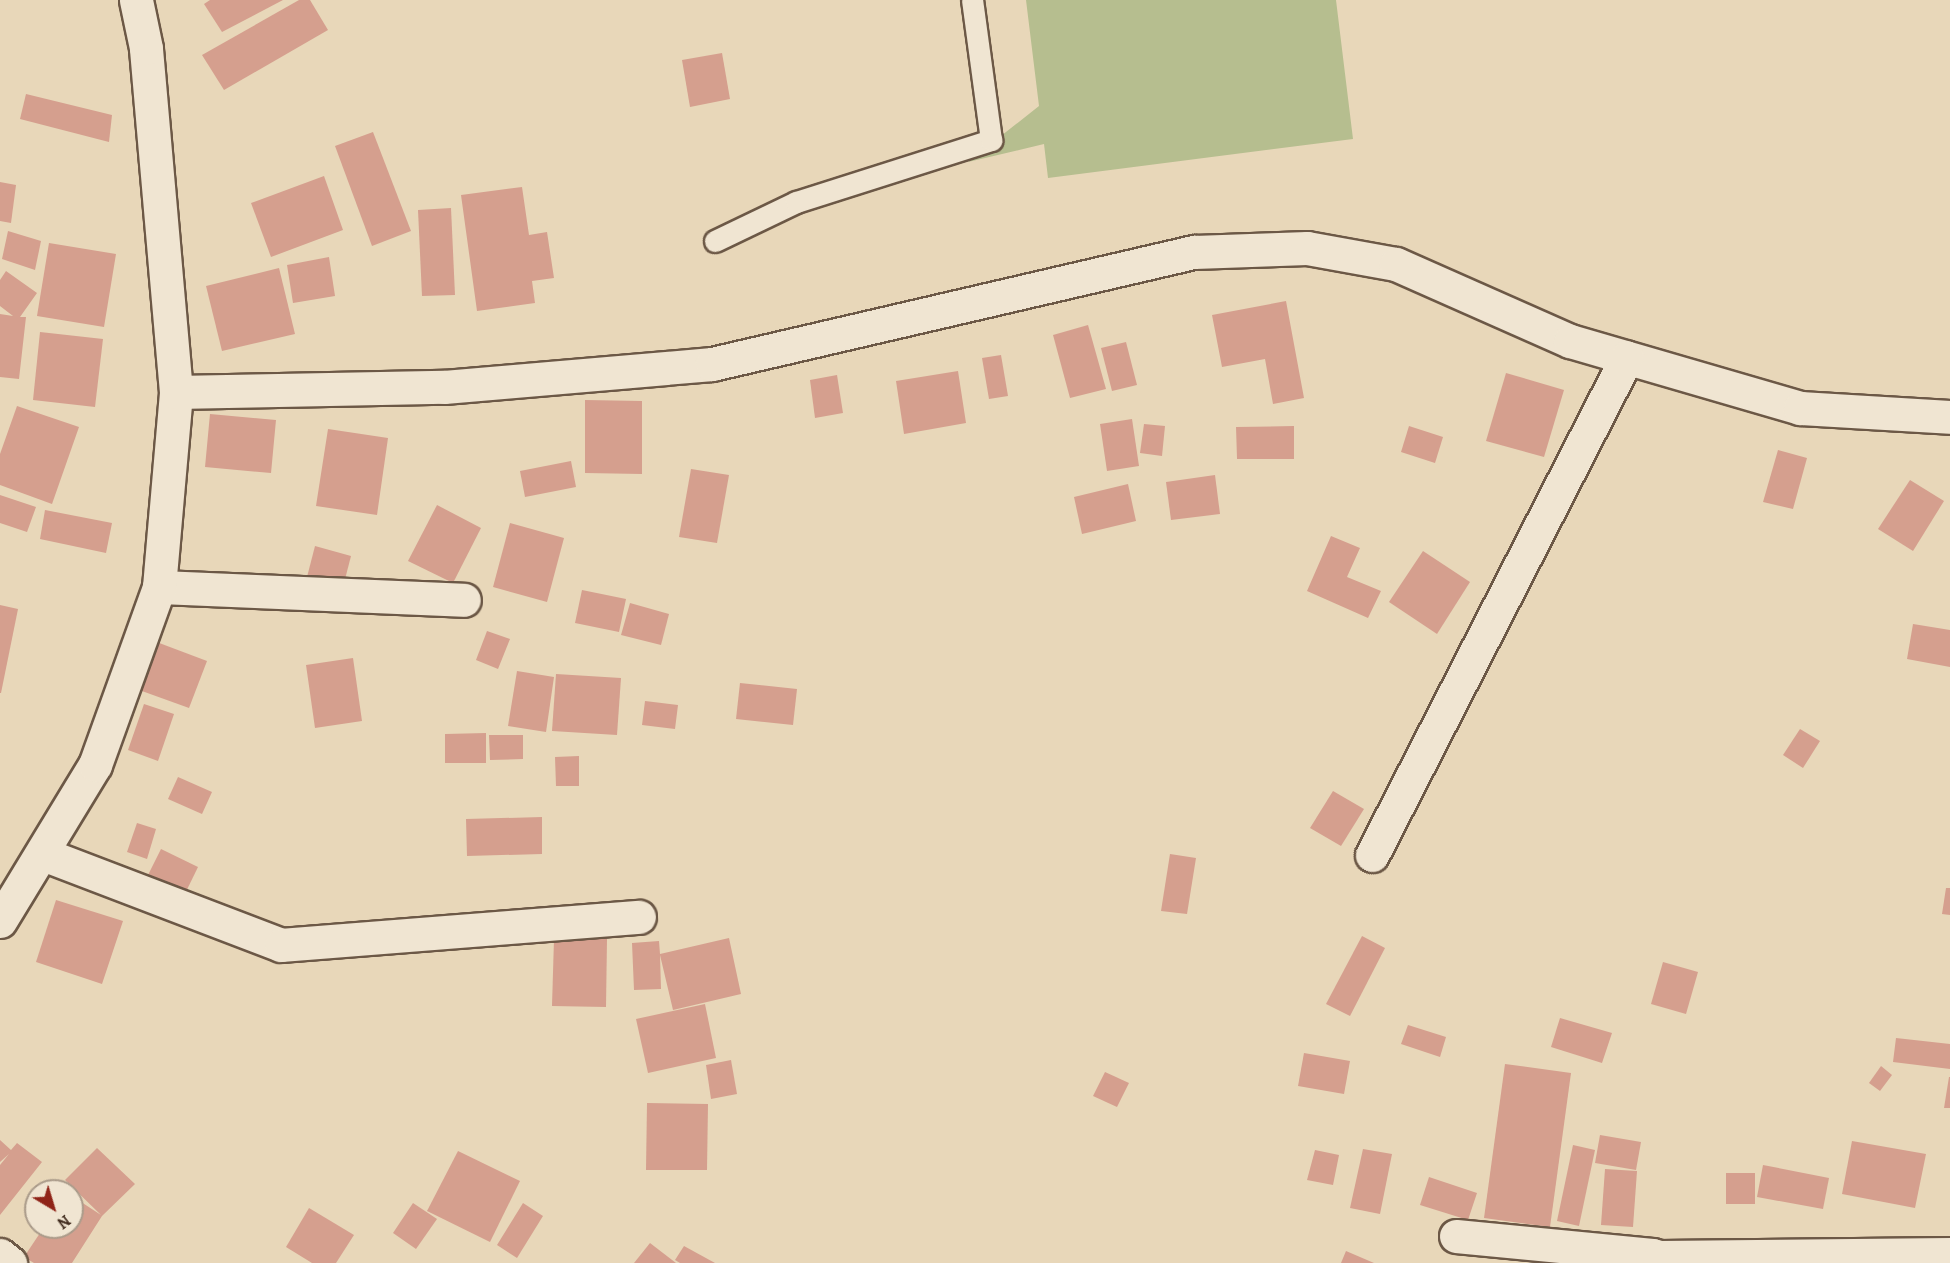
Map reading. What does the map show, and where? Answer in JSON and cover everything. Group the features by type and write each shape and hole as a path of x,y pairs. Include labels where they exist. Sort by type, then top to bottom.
{"street":[{"path":"0,921 43,854 95,765 159,587 176,392 146,48 136,0"},
{"path":"176,392 444,387 712,364 1194,252 1307,248 1396,264 1570,341 1800,408 1950,417"},
{"path":"1372,855 1627,357"},
{"path":"159,587 464,600"},
{"path":"43,854 281,945 639,917"},
{"path":"1456,1236 1660,1260 1950,1254"},
{"path":"0,1255 10,1263"}],"lane":[{"path":"715,241 796,202 991,140 972,0"}],"green space":[{"path":"1026,0 1336,0 1353,139 1048,178 1044,144 968,162 1039,106"}],"building":[{"path":"210,0 283,0 222,32 204,4"},
{"path":"299,0 310,0 328,30 224,90 202,55"},
{"path":"722,53 730,99 690,107 682,60"},
{"path":"26,94 112,115 109,142 20,119"},
{"path":"373,132 411,231 372,246 335,146"},
{"path":"324,176 343,230 271,257 251,203"},
{"path":"0,182 16,185 11,223 0,221"},
{"path":"522,187 529,235 547,232 554,278 532,281 535,303 477,311 461,195"},
{"path":"451,208 455,295 422,296 418,210"},
{"path":"8,231 41,241 35,270 2,259"},
{"path":"49,243 116,254 104,327 37,316"},
{"path":"329,257 335,296 293,303 287,265"},
{"path":"279,268 295,334 222,351 206,286"},
{"path":"6,271 37,293 20,317 26,317 19,379 0,377 0,314 13,316 0,306 0,280"},
{"path":"1286,301 1304,398 1273,404 1265,359 1222,367 1212,315"},
{"path":"1088,325 1106,389 1070,398 1053,335"},
{"path":"40,332 103,339 95,407 33,400"},
{"path":"1126,342 1137,385 1112,391 1101,348"},
{"path":"1001,355 1008,396 989,399 982,358"},
{"path":"958,371 966,423 904,434 896,381"},
{"path":"1506,373 1564,390 1544,457 1486,441"},
{"path":"837,375 843,413 815,418 810,380"},
{"path":"585,400 642,401 642,474 585,473"},
{"path":"17,406 79,427 52,504 0,485 0,454"},
{"path":"210,414 276,420 271,473 205,467"},
{"path":"1132,419 1139,466 1107,471 1100,424"},
{"path":"1144,424 1165,426 1162,456 1140,453"},
{"path":"1294,426 1294,459 1237,459 1236,427"},
{"path":"1409,426 1443,437 1435,463 1401,452"},
{"path":"328,429 388,438 377,515 316,506"},
{"path":"1778,450 1807,458 1793,509 1763,502"},
{"path":"571,461 576,487 525,497 520,471"},
{"path":"691,469 729,475 717,543 679,537"},
{"path":"1215,475 1220,514 1171,520 1166,482"},
{"path":"1910,480 1944,501 1913,551 1878,529"},
{"path":"1128,484 1136,521 1082,534 1074,497"},
{"path":"0,495 36,507 27,532 0,523"},
{"path":"437,505 481,528 453,583 408,561"},
{"path":"45,510 112,523 106,553 40,539"},
{"path":"510,523 564,538 547,602 493,587"},
{"path":"1331,536 1360,548 1347,577 1381,591 1368,618 1307,591"},
{"path":"315,546 351,556 343,587 307,577"},
{"path":"1423,551 1470,582 1437,634 1389,602"},
{"path":"582,590 626,599 619,632 575,623"},
{"path":"630,603 669,614 661,645 621,635"},
{"path":"0,605 18,609 1,693 0,693"},
{"path":"1913,624 1950,630 1950,667 1907,659"},
{"path":"487,631 510,639 498,669 476,660"},
{"path":"146,638 207,661 189,708 128,686"},
{"path":"353,658 362,721 315,728 306,665"},
{"path":"517,671 554,677 546,732 508,726"},
{"path":"556,674 621,678 617,735 552,731"},
{"path":"740,683 797,689 793,725 736,719"},
{"path":"645,701 678,705 675,729 642,725"},
{"path":"144,704 174,714 158,761 128,750"},
{"path":"1800,729 1820,741 1803,768 1783,755"},
{"path":"486,733 486,763 445,763 445,734"},
{"path":"489,735 523,735 523,759 490,760"},
{"path":"579,756 579,786 556,786 555,757"},
{"path":"178,777 212,792 202,814 168,799"},
{"path":"1333,791 1364,809 1341,846 1310,828"},
{"path":"542,817 542,854 467,856 466,819"},
{"path":"137,823 156,829 147,859 127,852"},
{"path":"161,849 198,867 180,904 143,885"},
{"path":"1170,854 1196,858 1187,914 1161,911"},
{"path":"1946,888 1950,888 1950,915 1942,914"},
{"path":"56,900 123,921 102,984 36,962"},
{"path":"1362,936 1385,948 1350,1016 1326,1004"},
{"path":"729,938 741,994 673,1010 660,955 661,989 634,990 632,943 659,941 660,954"},
{"path":"554,939 607,939 606,1007 552,1006"},
{"path":"1663,962 1698,972 1686,1014 1651,1004"},
{"path":"705,1004 716,1058 648,1073 636,1019"},
{"path":"1560,1018 1612,1033 1602,1063 1551,1047"},
{"path":"1408,1025 1446,1037 1440,1057 1401,1044"},
{"path":"1896,1038 1950,1044 1950,1069 1893,1062"},
{"path":"1304,1053 1350,1061 1344,1094 1298,1086"},
{"path":"731,1060 737,1094 711,1099 706,1065"},
{"path":"1505,1064 1571,1073 1550,1227 1484,1218"},
{"path":"1881,1066 1892,1075 1880,1091 1869,1083"},
{"path":"1105,1072 1129,1083 1117,1107 1093,1096"},
{"path":"1949,1077 1950,1108 1944,1108"},
{"path":"647,1103 708,1104 707,1170 646,1170"},
{"path":"1600,1135 1641,1142 1636,1170 1595,1163"},
{"path":"0,1140 11,1150 17,1143 42,1162 29,1179 24,1179 24,1185 0,1215 0,1165 9,1154 0,1162"},
{"path":"1852,1141 1926,1154 1915,1208 1842,1194"},
{"path":"1573,1145 1595,1150 1579,1226 1557,1221"},
{"path":"97,1148 135,1184 102,1216 72,1263 34,1263 24,1257 36,1239 84,1239 84,1204 101,1215 84,1198 84,1179 66,1179"},
{"path":"1363,1149 1392,1154 1380,1214 1350,1208"},
{"path":"1315,1150 1339,1155 1333,1185 1307,1180"},
{"path":"458,1151 520,1181 490,1242 427,1211"},
{"path":"1763,1165 1829,1178 1823,1209 1757,1197"},
{"path":"1605,1169 1637,1171 1633,1227 1601,1225"},
{"path":"1726,1173 1755,1173 1755,1204 1726,1204"},
{"path":"1429,1177 1477,1193 1468,1220 1420,1205"},
{"path":"413,1203 437,1219 416,1249 393,1233"},
{"path":"523,1203 543,1216 517,1258 497,1245"},
{"path":"309,1208 354,1235 336,1263 312,1263 286,1247"},
{"path":"650,1243 676,1263 634,1263"},
{"path":"684,1246 715,1263 680,1263 675,1260"},
{"path":"1346,1251 1374,1263 1341,1263"}]}
